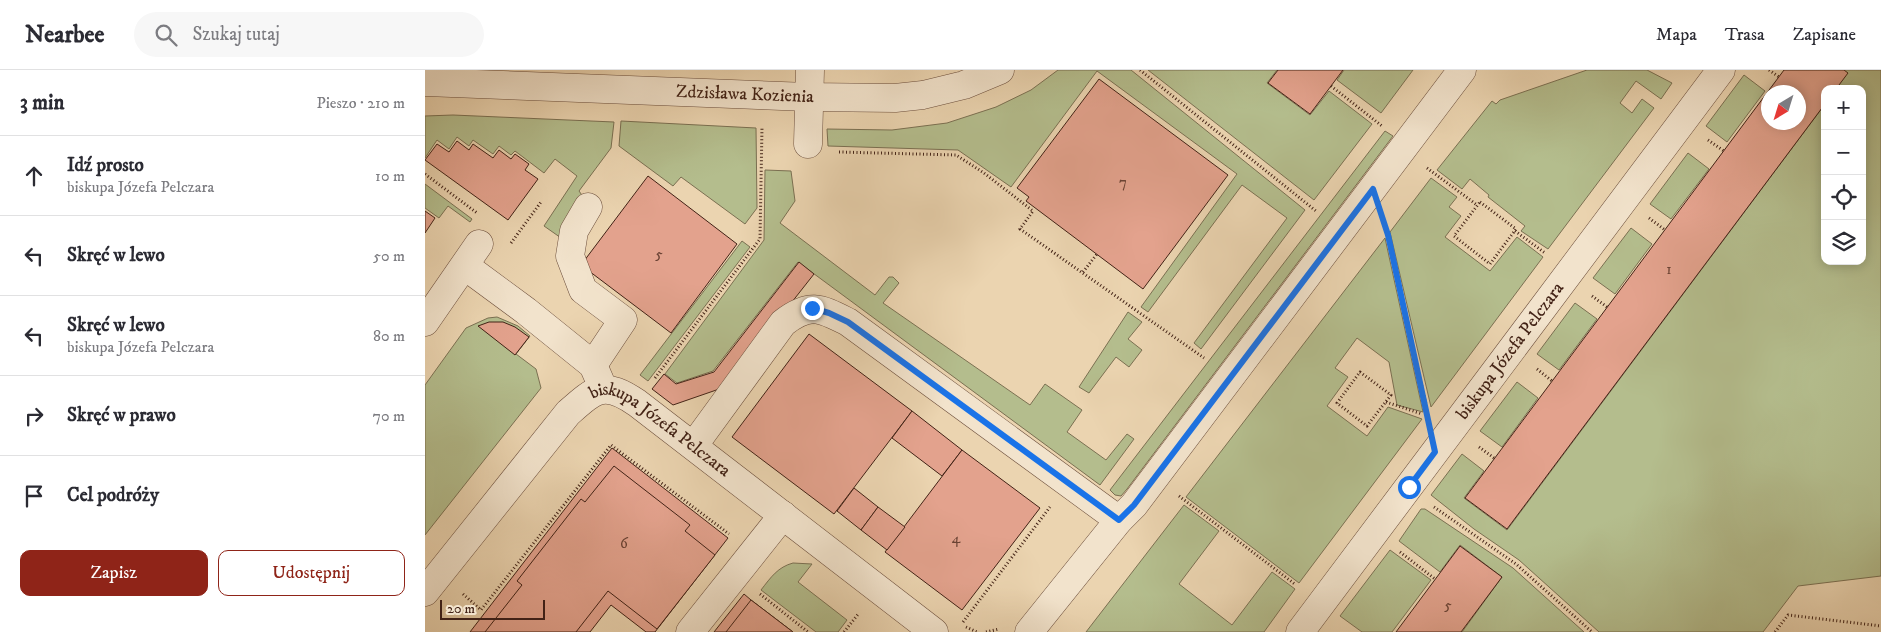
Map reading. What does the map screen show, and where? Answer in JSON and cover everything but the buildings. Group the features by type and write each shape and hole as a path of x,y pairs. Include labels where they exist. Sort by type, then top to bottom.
{"street":[{"path":"808,144 810,70"},
{"name":"Zdzisława Kozienia","path":"425,82 808,97 895,98 923,95 964,85 1000,70"},
{"name":"biskupa Józefa Pelczara","path":"1300,632 1721,70"},
{"path":"1029,632 1155,478 1462,71"},
{"path":"425,322 472,255 526,311 598,377 623,320 583,290 569,256 574,231 588,207"},
{"path":"695,445 783,323 796,313 812,308 829,313 848,322 1119,520"},
{"name":"biskupa Józefa Pelczara","path":"432,583 568,413 589,394 598,377 695,445 934,632"},
{"path":"690,632 783,515"}],"path":[{"path":"1139,70 1316,211"},
{"path":"1769,70 1779,77"},
{"path":"1331,86 1435,174 1477,205"},
{"path":"637,403 760,239 762,118"},
{"path":"836,152 956,155 1033,211 1020,229 1205,358"},
{"path":"425,174 483,217"},
{"path":"1373,189 1388,235 1428,416 1386,402"},
{"path":"1479,202 1516,229 1490,264 1454,236 1477,205 1479,202"},
{"path":"1083,272 1097,254"},
{"path":"1360,372 1391,395 1386,402 1367,426 1337,404 1360,372"},
{"path":"432,583 481,610 611,445 753,552"},
{"path":"1155,478 1321,604"},
{"path":"1409,487 1516,564 1592,632"},
{"path":"977,632 961,624 1057,498 1095,501"},
{"path":"1396,550 1435,578"},
{"path":"755,591 808,632"},
{"path":"1775,632 1788,615 1881,626"}],"green space":[{"path":"1058,70 1131,70 1305,210 1201,349 1194,343 1287,218 1242,185 1148,312 1141,307 1237,174 1097,71 1011,187 958,150 828,146 827,129 892,130 947,123 996,107 1031,90"},
{"path":"1148,70 1277,70 1267,83 1310,115 1329,91 1372,124 1314,200"},
{"path":"1344,70 1413,70 1381,113 1337,80"},
{"path":"1587,70 1647,70 1672,83 1661,99 1636,81 1620,103 1632,113 1642,99 1654,108 1548,249 1521,231 1525,226 1488,197 1489,195 1470,179 1462,189 1437,170 1492,101 1496,104 1500,100"},
{"path":"1844,70 1881,70 1881,576 1798,586 1763,632 1599,632 1519,560 1474,529 1431,495 1462,454 1484,471 1464,498 1507,530 1821,109 1821,265 1866,265 1866,85 1838,85"},
{"path":"1744,75 1761,88 1761,96 1727,142 1706,126"},
{"path":"453,115 614,122 611,148 579,191 584,198 564,240 544,226 577,176 555,159 544,173 515,151 511,155 499,146 493,154 473,140 469,146 457,137 449,149 437,140 425,158 425,116"},
{"path":"621,121 756,128 757,208 745,224 681,177 673,186 619,146"},
{"path":"1385,131 1393,136 1127,489 1121,496 1115,495 1110,490"},
{"path":"1688,153 1709,169 1671,219 1650,204"},
{"path":"765,170 791,171 795,201 780,223 875,295 889,277 893,277 899,283 883,303 1030,405 1045,384 1082,410 1067,432 1106,460 1127,434 1134,439 1100,485 798,262 713,371 677,383 665,374 764,240"},
{"path":"1431,178 1457,197 1449,207 1461,216 1445,237 1490,271 1517,237 1543,257 1431,407 1390,232"},
{"path":"425,184 472,219 470,222 448,206 439,218 425,208"},
{"path":"1631,228 1652,244 1615,294 1593,278"},
{"path":"1385,238 1423,412 1397,405 1389,362 1357,338 1335,368 1348,377 1327,406 1367,436 1388,407 1422,419 1299,583 1186,497"},
{"path":"742,241 750,247 648,381 640,375"},
{"path":"1575,303 1597,319 1559,370 1537,354"},
{"path":"1128,312 1142,322 1128,339 1142,350 1129,367 1116,357 1089,393 1079,387"},
{"path":"497,317 518,326 530,336 516,354 536,369 541,388 425,535 425,385 466,328 488,318"},
{"path":"1517,382 1538,398 1502,447 1480,431"},
{"path":"1184,505 1219,531 1179,584 1232,625 1272,572 1295,589 1264,632 1086,632"},
{"path":"1421,509 1425,509 1513,568 1584,632 1462,632 1502,577 1460,545 1440,572 1399,541"},
{"path":"1390,550 1431,580 1392,632 1362,632 1340,616"},
{"path":"793,563 812,564 798,582 847,620 838,632 816,632 761,590 779,570"}],"route":[{"path":"812,308 829,313 848,322 1119,520 1134,505 1373,189 1388,235 1435,452 1409,487"}]}
